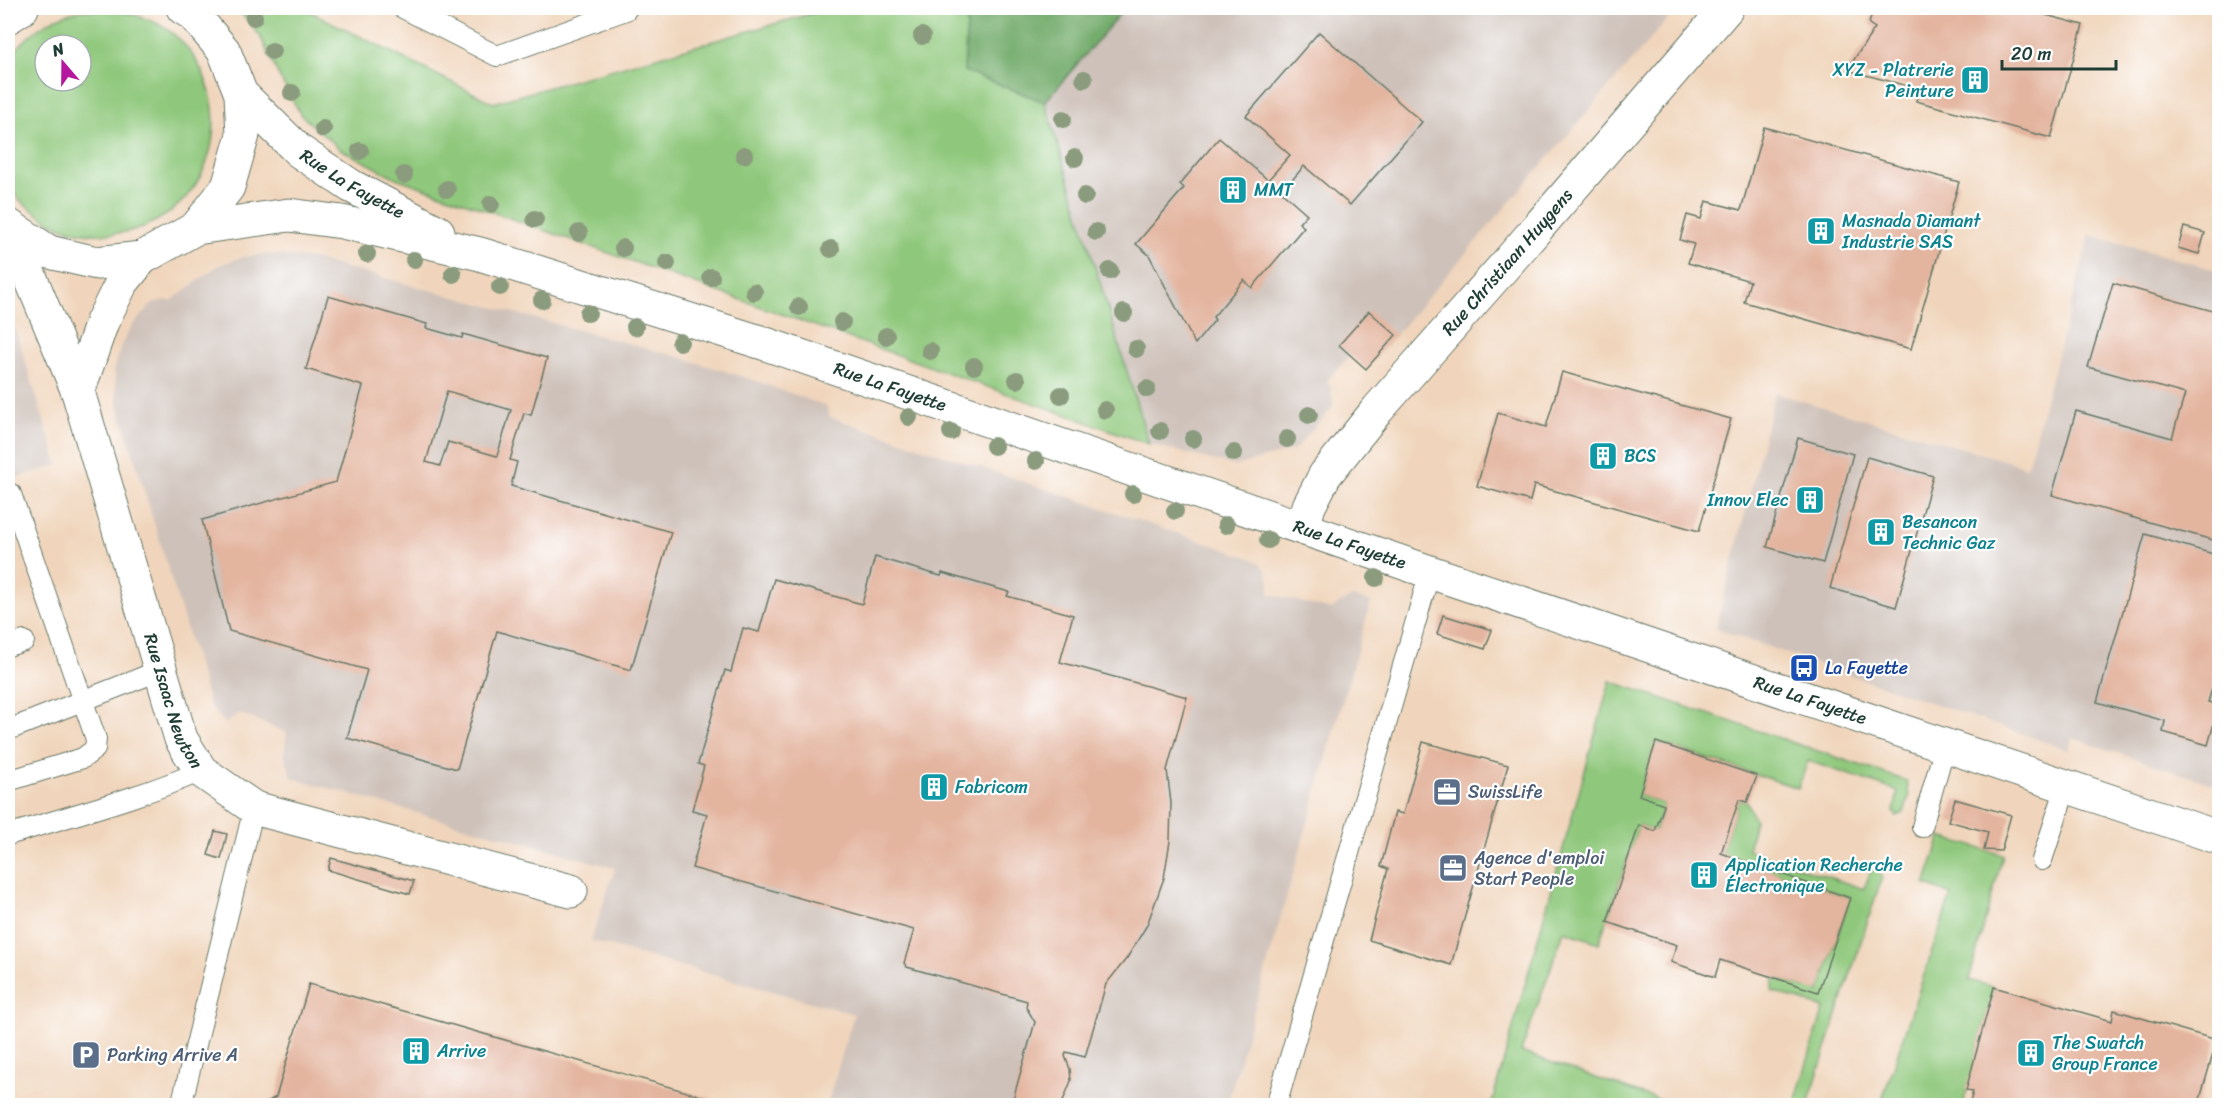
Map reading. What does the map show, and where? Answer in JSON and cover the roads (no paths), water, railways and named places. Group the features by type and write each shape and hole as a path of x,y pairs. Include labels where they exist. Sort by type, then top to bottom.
{"street":[{"path":"8,17 22,8"},
{"path":"78,392 102,322 121,284 142,258 196,228 228,187 243,135 241,94 224,51 193,14 183,8"},
{"name":"Rue Christiaan Huygens","path":"1303,528 1308,506 1325,475 1378,410 1727,8"},
{"name":"Rue La Fayette","path":"241,94 299,151 351,186 480,254"},
{"name":"Rue La Fayette","path":"196,228 289,215 342,222 480,254 760,342 1430,572 2220,838"},
{"path":"9,227 49,252 58,255 97,263 142,258"},
{"name":"Rue Isaac Newton","path":"9,227 78,392 182,739 201,771 254,808 571,891"}],"lane":[{"path":"403,8 497,56 627,8"},
{"path":"8,781 83,758 95,749 96,739 11,494"},
{"path":"1276,1106 1430,572"},
{"path":"8,730 161,670"},
{"path":"1922,827 1945,746"},
{"path":"8,835 171,784 201,771"},
{"path":"2042,860 2066,787"},
{"path":"181,1106 254,808"}],"place":[{"name":"XYZ - Platrerie Peinture","path":"1975,80"},
{"name":"MMT","path":"1233,190"},
{"name":"Masnada Diamant Industrie SAS","path":"1821,231"},
{"name":"BCS","path":"1603,456"},
{"name":"Innov Elec","path":"1810,500"},
{"name":"Besancon Technic Gaz","path":"1881,532"},
{"name":"La Fayette","path":"1804,668"},
{"name":"Fabricom","path":"934,787"},
{"name":"SwissLife","path":"1447,792"},
{"name":"Agence d'emploi Start People","path":"1453,868"},
{"name":"Application Recherche Électronique","path":"1704,875"},
{"name":"Arrive","path":"416,1051"},
{"name":"The Swatch Group France","path":"2031,1053"},
{"name":"Parking Arrive A","path":"86,1055"}]}
